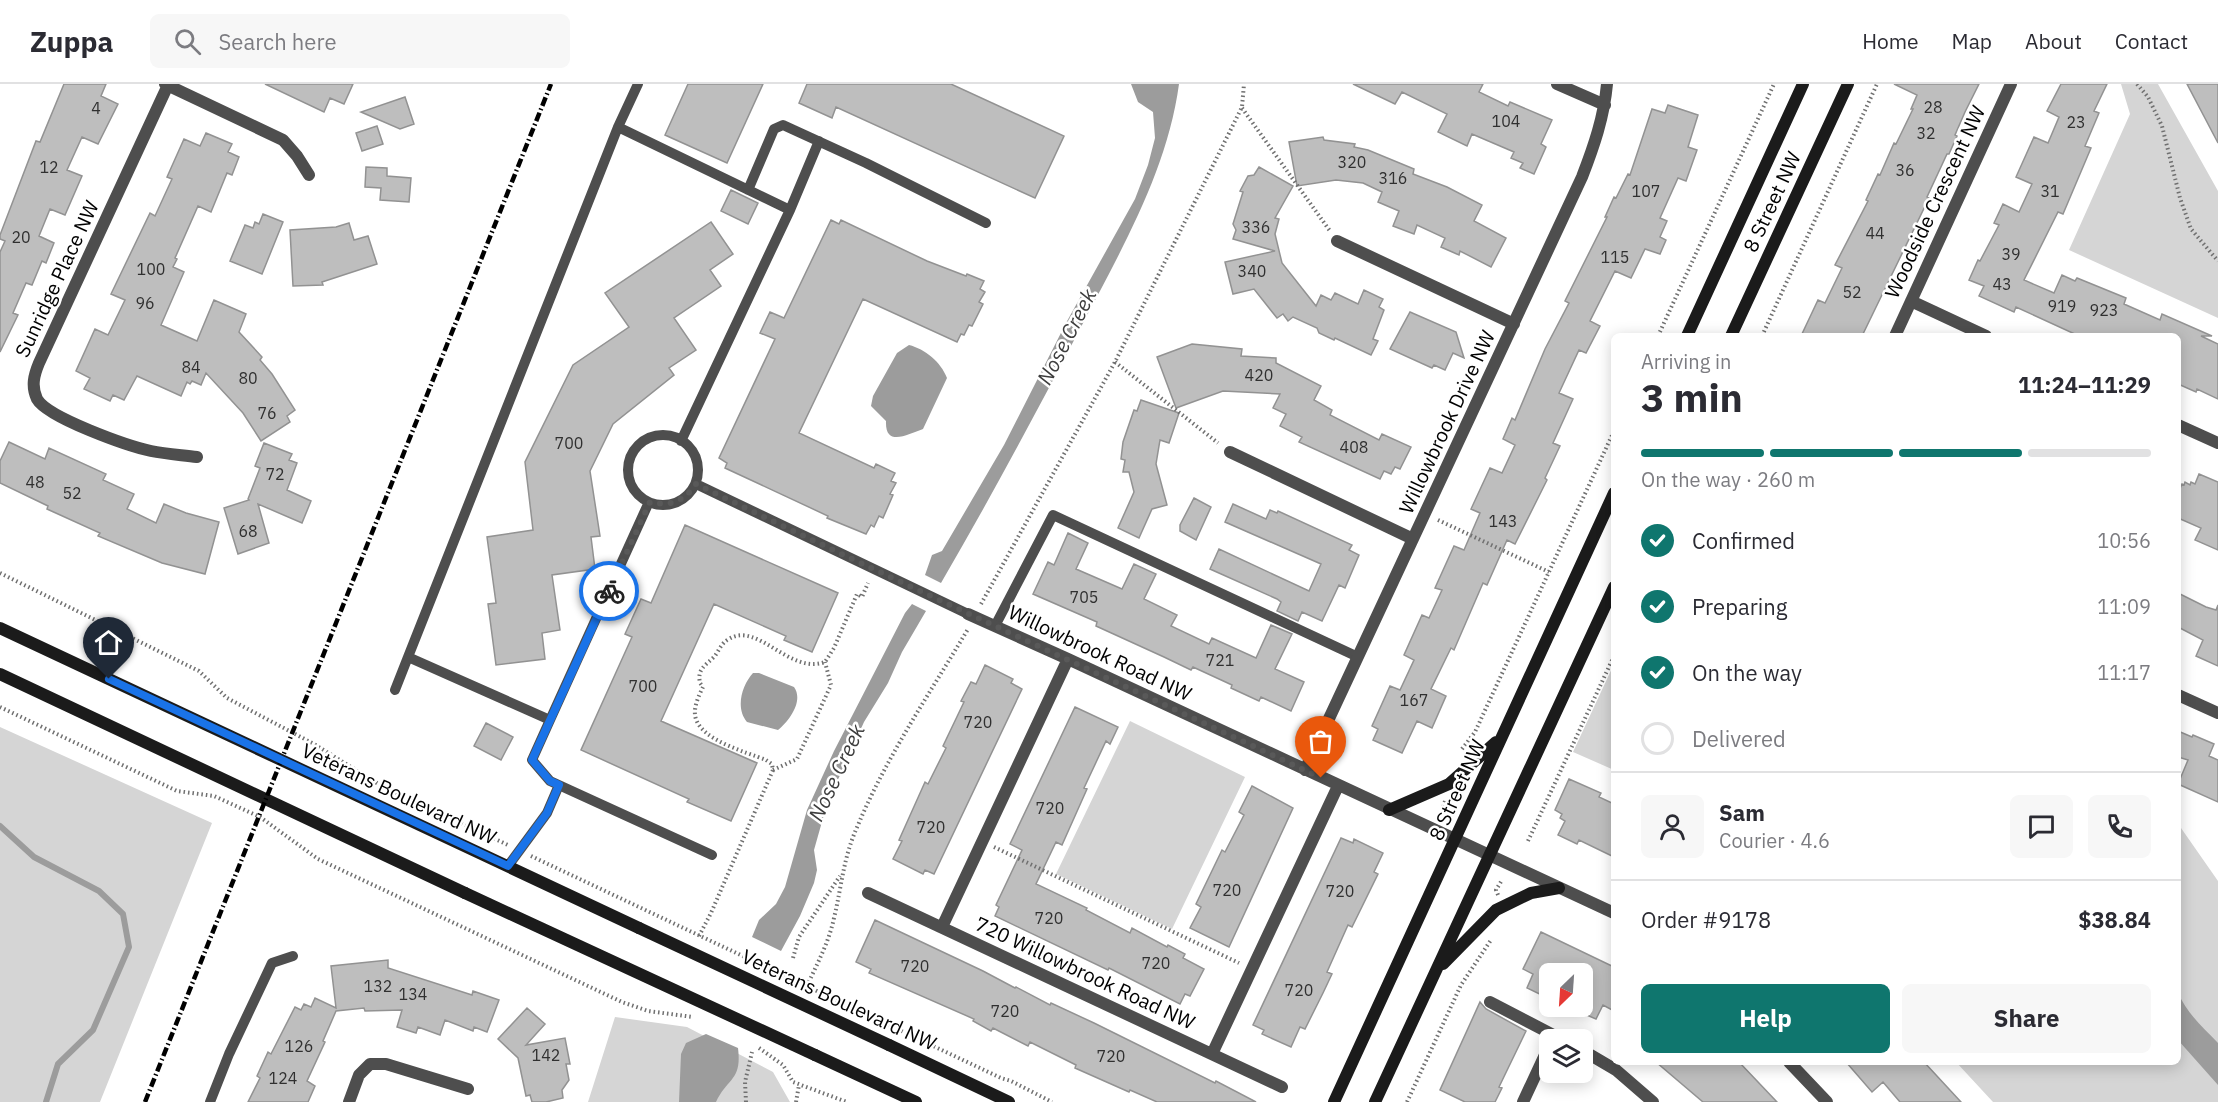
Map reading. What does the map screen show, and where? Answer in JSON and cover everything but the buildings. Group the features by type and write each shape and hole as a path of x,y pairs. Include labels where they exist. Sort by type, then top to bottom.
{"main road":[{"name":"8 Street NW","path":"1688,333 1803,84"},
{"name":"8 Street NW","path":"1732,333 1848,84"},
{"name":"8 Street NW","path":"1334,1100 1611,500"},
{"path":"1375,1102 1611,593"},
{"name":"Veterans Boulevard NW","path":"0,628 1009,1102"},
{"path":"0,674 916,1102"},
{"path":"1389,810 1449,784 1502,737"},
{"path":"1436,971 1496,910 1531,893 1559,888"}],"street":[{"path":"1557,84 1605,105"},
{"name":"Willowbrook Drive NW","path":"1305,770 1582,177 1598,133 1605,105 1607,84"},
{"name":"Woodside Crescent NW","path":"1896,333 2011,84"},
{"path":"166,85 283,140 309,175"},
{"name":"Sunridge Place NW","path":"166,85 39,363 34,377 34,388 38,400 47,410 110,439 152,451 197,457"},
{"path":"1337,241 1514,324"},
{"path":"1911,301 1980,333"},
{"path":"2181,426 2218,443"},
{"path":"1230,453 1413,539"},
{"name":"Willowbrook Road NW","path":"971,616 1611,912"},
{"name":"720 Willowbrook Road NW","path":"942,927 1068,659"},
{"path":"2181,696 2218,713"},
{"name":"720 Willowbrook Road NW","path":"1212,1054 1338,786"},
{"name":"720 Willowbrook Road NW","path":"868,893 1282,1087"},
{"path":"1491,1002 1539,1030"},
{"path":"1593,1056 1616,1070 1653,1102"},
{"path":"349,1102 359,1075 370,1064 386,1064 468,1089"},
{"path":"1792,1065 1827,1102"},
{"path":"1523,1102 1539,1071"}],"lane":[{"path":"395,690 618,127 638,84"},
{"path":"748,190 774,129 783,125 866,163 986,223"},
{"path":"618,127 790,210"},
{"path":"681,441 790,210 819,141"},
{"path":"663,435 677,438 688,445 696,457 698,470 696,484 688,495 676,502 663,505 650,502 638,495 631,483 628,470 631,456 639,445 650,437 663,435"},
{"name":"Willowbrook Road NW","path":"696,484 971,616"},
{"path":"650,502 532,760 550,781 712,855"},
{"path":"995,626 1053,515 1358,657"},
{"path":"408,657 550,720"},
{"path":"508,866 547,813 559,785"},
{"path":"210,1102 272,963 292,956"}],"path":[{"path":"807,986 834,919 841,874 850,843 869,802 907,730 1115,362 1242,107 1244,84"},
{"path":"1659,333 1774,84"},
{"path":"1763,333 1877,84"},
{"path":"2137,84 2152,104 2162,126 2180,198 2191,229 2218,261"},
{"path":"1242,107 1337,241"},
{"path":"1115,362 1230,453"},
{"path":"1457,756 1475,732 1611,438"},
{"path":"1425,514 1549,572"},
{"path":"699,936 773,770 772,764 766,760 725,744 699,724 695,711 703,687 700,683 699,672 729,638 737,636 756,638 782,655 798,662 809,665 825,662 834,648 857,594 862,597 874,571"},
{"path":"0,573 199,670 226,698 315,744 380,785 1052,1102"},
{"path":"773,770 797,759 831,684 825,662"},
{"path":"1528,841 1611,662"},
{"path":"0,707 177,791 214,796 260,817 318,859 622,1002 648,1011 696,1018"},
{"path":"1446,802 1454,806"},
{"path":"982,842 1251,969"},
{"path":"793,958 799,937 841,874"},
{"path":"1498,895 1496,890 1502,880"},
{"path":"1407,1102 1461,985 1493,936"},
{"path":"752,1044 783,1065 793,1082 848,1102"},
{"path":"746,1102 745,1082 753,1052"},
{"path":"796,1102 799,1085"}],"shaded area":[{"path":"2121,84 2158,84 2218,191 2218,318 2069,250 2130,114"},
{"path":"1611,670 1611,769 1573,752"},
{"path":"1130,721 1245,777 1172,929 1056,874"},
{"path":"0,727 212,823 100,1102 0,1102"},
{"path":"2181,828 2218,881 2218,1102 1993,1102 1959,1065 2181,1065"},
{"path":"615,1017 687,1027 773,1072 790,1102 588,1102"}],"water":[{"name":"Nose Creek","path":"1131,84 1179,84 1173,117 1153,179 1126,239 1064,359 941,583 925,575 932,555 942,551 1004,445 1066,323 1135,199 1148,165 1155,138 1153,112 1138,102"},
{"path":"909,345 932,357 947,378 923,429 904,436 893,437 889,434 886,421 871,406 873,396 897,353"},
{"name":"Nose Creek","path":"912,604 926,611 902,652 888,683 864,722 827,804 814,850 817,870 814,883 800,916 781,951 752,937 759,920 776,904 785,887 807,810 834,751 905,613"},
{"path":"753,673 759,673 794,687 797,692 794,710 778,730 747,722 743,716 741,697"},
{"path":"2181,1000 2218,1043 2218,1085 2181,1043"},
{"path":"706,1034 738,1048 739,1059 736,1073 716,1102 679,1102 681,1054 686,1043"}],"waterway":[{"path":"0,826 34,857 99,891 123,914 129,947 93,1030 58,1064 46,1102"}],"railway":[{"path":"145,1102 551,84"}],"way so far":[{"path":"609,591 650,502 663,505 676,502 688,495 696,484 874,571 1321,778"}],"route":[{"path":"109,679 508,866 547,813 559,785 550,781 532,760 609,591"}]}
